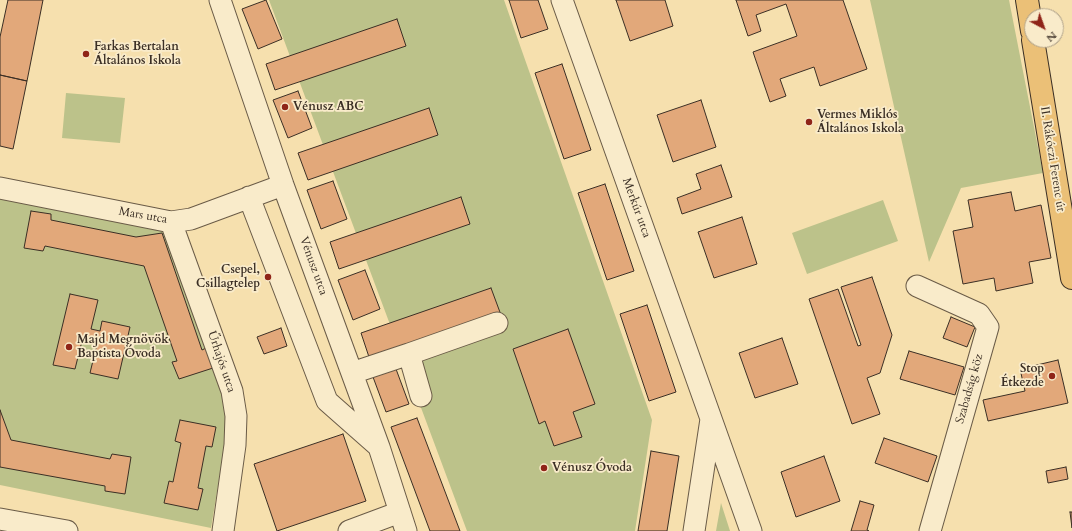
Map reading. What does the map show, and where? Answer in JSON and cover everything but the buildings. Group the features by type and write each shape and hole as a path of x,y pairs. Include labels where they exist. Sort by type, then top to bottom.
{"main road":[{"name":"II. Rákóczi Ferenc út","path":"1034,48 1068,239 1072,278"}],"street":[{"name":"Vénusz utca","path":"220,0 283,185 379,447 403,522"},
{"name":"Merkúr utca","path":"562,0 751,531"},
{"name":"Mars utca","path":"0,188 171,222 191,219 283,185"},
{"path":"249,197 327,401 379,447"},
{"name":"Űrhajós utca","path":"171,222 232,391 236,416 235,445 223,531"},
{"name":"Szabadság köz","path":"917,286 980,314 988,327 930,531"},
{"path":"352,373 497,323"},
{"path":"409,354 421,396"},
{"name":"Merkúr utca","path":"694,531 711,417"},
{"path":"0,519 67,531"},
{"path":"349,531 403,522"}],"green space":[{"path":"269,0 504,0 652,420 635,531 467,531"},
{"path":"870,0 1009,0 1043,173 961,188 929,262"},
{"path":"66,93 125,98 120,143 62,138"},
{"path":"0,199 168,231 223,384 229,420 211,528 0,485"},
{"path":"883,200 898,241 807,274 792,233"},
{"path":"721,503 730,531 716,531"}],"place":[{"name":"Farkas Bertalan Általános Iskola","path":"86,54"},
{"name":"Vénusz ABC","path":"285,107"},
{"name":"Vermes Miklós Általános Iskola","path":"809,122"},
{"name":"Csepel, Csillagtelep","path":"268,277"},
{"name":"Majd Megnövök Baptista Óvoda","path":"69,347"},
{"name":"Stop Étkezde","path":"1052,376"},
{"name":"Vénusz Óvoda","path":"544,468"}]}
